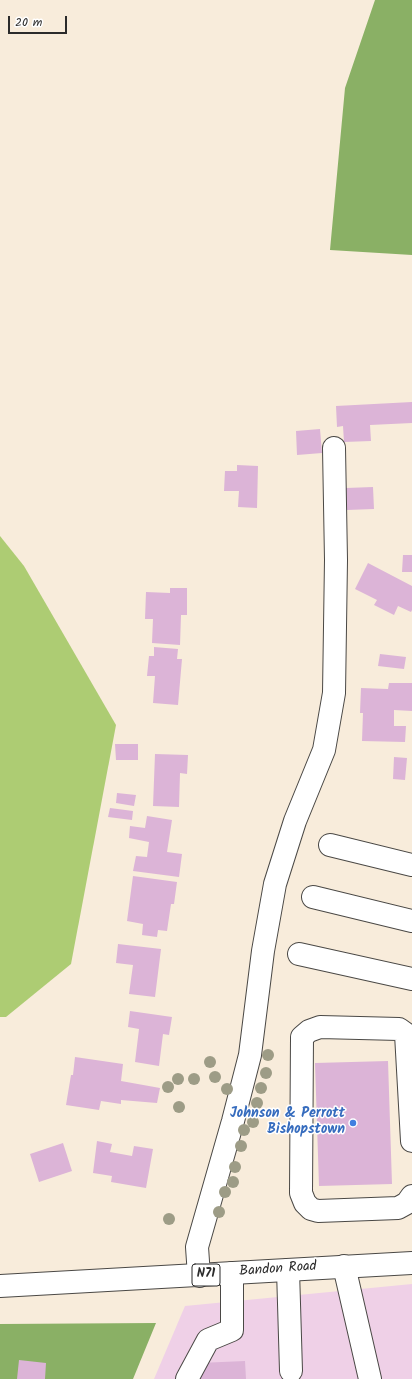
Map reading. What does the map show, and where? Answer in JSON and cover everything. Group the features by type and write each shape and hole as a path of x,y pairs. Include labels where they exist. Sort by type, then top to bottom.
{"street":[{"path":"199,1276 197,1247 233,1121 250,1054 263,951 275,884 295,821 324,750 334,693 336,560 334,448"},
{"path":"330,845 412,865"},
{"path":"313,897 412,921"},
{"path":"299,954 412,979"},
{"path":"412,1141 406,1034 399,1029 320,1027 309,1030 302,1037 301,1194 305,1203 311,1209 318,1211 398,1208 407,1203 412,1196"},
{"name":"Bandon Road","path":"0,1286 412,1263"},
{"path":"344,1266 370,1379"},
{"path":"288,1270 291,1371"},
{"path":"187,1379 208,1340 232,1330 232,1273"}],"shaded area":[{"path":"412,1284 412,1379 154,1379 185,1306"}],"green space":[{"path":"375,0 412,0 412,255 330,250 345,88"},
{"path":"0,536 24,566 116,725 71,964 6,1017 0,1017"},
{"path":"156,1323 133,1379 0,1379 0,1324"}],"building":[{"path":"412,402 412,423 370,425 371,441 344,442 343,426 337,427 336,406"},
{"path":"320,429 322,453 297,455 296,431"},
{"path":"237,465 258,466 257,508 238,507 239,491 224,491 225,471 237,471"},
{"path":"373,487 374,509 347,510 346,488"},
{"path":"403,555 412,555 412,572 402,572"},
{"path":"368,563 412,586 411,612 398,606 394,615 374,605 377,600 355,589"},
{"path":"170,588 187,588 187,615 181,615 180,645 152,643 153,619 145,619 146,592 170,593"},
{"path":"154,647 178,649 177,659 182,659 178,705 153,703 155,676 147,676 149,656 154,656"},
{"path":"380,654 406,657 404,669 378,666"},
{"path":"389,683 412,683 412,711 394,710 394,726 406,726 405,742 362,741 363,713 360,713 361,688 388,689"},
{"path":"115,744 138,744 138,760 116,760"},
{"path":"155,754 188,755 187,774 180,773 179,807 153,806"},
{"path":"394,757 407,758 405,780 393,779"},
{"path":"117,793 136,795 134,806 116,803"},
{"path":"110,808 133,811 132,820 108,817"},
{"path":"147,816 172,820 167,852 182,854 179,877 133,871 136,856 147,857 149,842 129,838 130,826 145,828"},
{"path":"133,876 177,882 174,904 171,904 167,931 158,930 157,937 142,935 143,924 127,921"},
{"path":"118,944 161,949 155,997 129,994 133,965 116,963"},
{"path":"130,1011 172,1017 169,1035 163,1034 159,1066 135,1062 139,1029 128,1027"},
{"path":"75,1057 123,1064 121,1081 160,1088 157,1103 121,1100 121,1104 101,1101 99,1110 66,1105 71,1075 73,1075"},
{"name":"Johnson & Perrott Bishopstown","path":"388,1061 392,1184 319,1186 315,1063"},
{"path":"97,1141 112,1144 110,1152 132,1156 134,1146 153,1149 146,1188 111,1182 112,1176 93,1173"},
{"path":"63,1143 72,1171 39,1182 30,1154"},
{"path":"19,1360 46,1363 45,1379 17,1379"},
{"path":"245,1361 246,1379 200,1379 199,1363"}],"place":[{"name":"Johnson & Perrott Bishopstown","path":"353,1123"}]}
